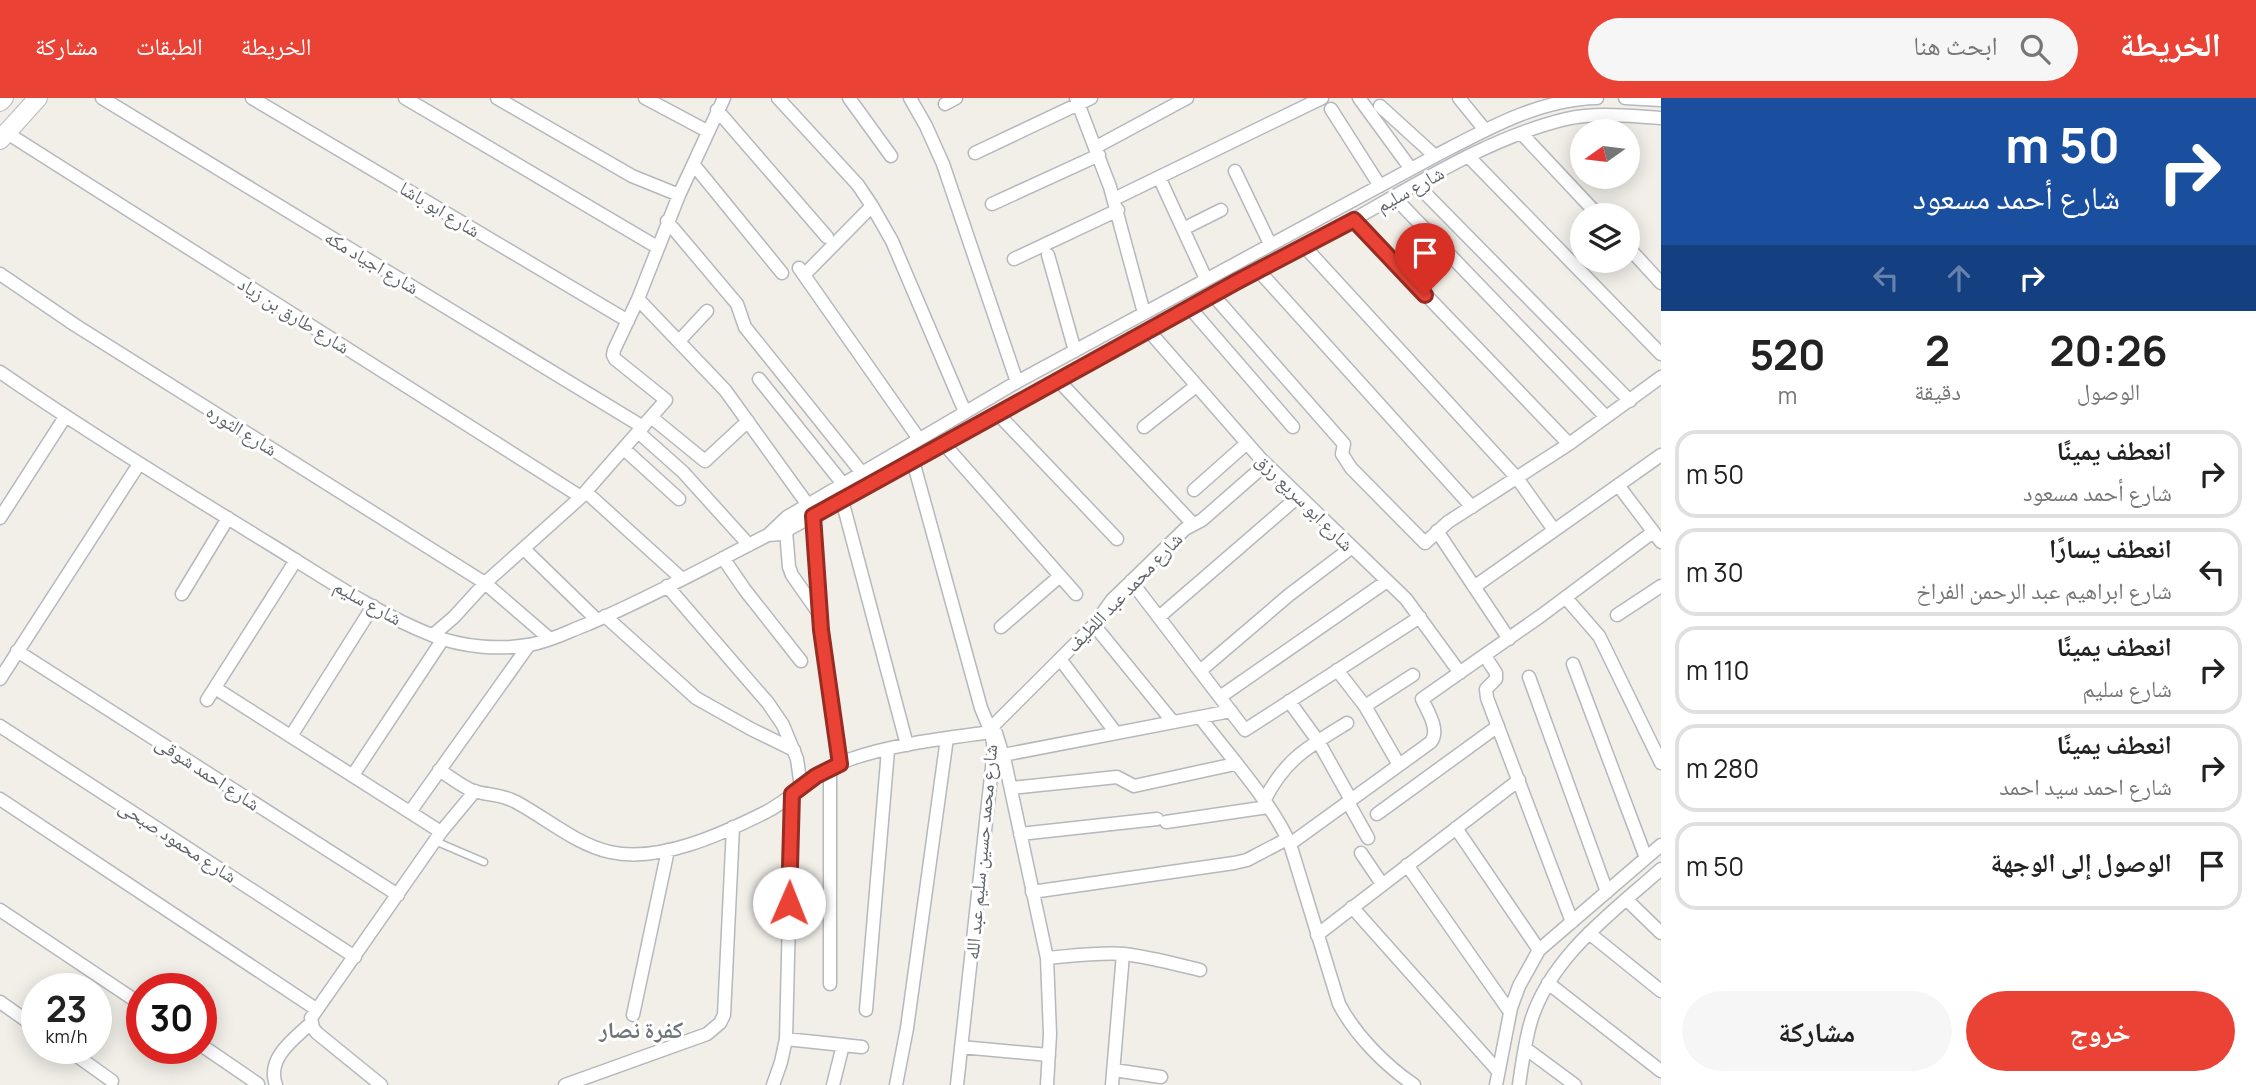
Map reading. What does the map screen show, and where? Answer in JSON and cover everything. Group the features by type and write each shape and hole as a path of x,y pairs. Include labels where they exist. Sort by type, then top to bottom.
{"main road":[{"path":"4,136 38,98"}],"street":[{"name":"شارع اجياد مكه","path":"102,98 644,425"},
{"name":"شارع ابو باشا","path":"252,98 628,321"},
{"path":"405,98 657,247"},
{"path":"497,98 632,176 678,195"},
{"path":"645,98 707,131"},
{"path":"353,775 438,637 485,583 584,495 666,400 613,355 678,195 724,98"},
{"path":"778,98 858,185 872,206 892,241 965,412"},
{"path":"849,98 891,156"},
{"path":"910,98 943,164 1017,382"},
{"path":"975,153 1077,101 1091,98"},
{"path":"992,204 1098,151 1187,98"},
{"path":"1014,259 1116,205 1159,177 1322,98"},
{"path":"1359,98 1411,169"},
{"path":"1460,98 1485,130"},
{"name":"شارع سليم","path":"1,374 139,464 373,606 438,637 478,646 529,645 601,618 768,535 786,531 843,484 965,412 1434,156 1544,102 1597,98"},
{"path":"1625,98 1661,100"},
{"path":"1077,101 1098,151 1116,205 1144,313"},
{"path":"1380,106 1434,156"},
{"path":"1331,109 1380,186"},
{"path":"718,110 827,237"},
{"name":"شارع سليم","path":"768,535 776,525 842,500 1468,156 1565,119 1592,114 1661,118"},
{"path":"1522,134 1587,203"},
{"name":"شارع طارق بن زياد","path":"4,136 584,495 682,579"},
{"path":"1468,156 1661,354"},
{"path":"694,164 782,272"},
{"path":"1235,171 1270,244"},
{"path":"1159,177 1206,279"},
{"path":"1417,185 1630,401"},
{"path":"1395,198 1606,418"},
{"path":"872,206 802,271 919,439"},
{"path":"1183,229 1221,210"},
{"path":"1354,220 1569,444"},
{"path":"667,221 737,304 745,327 862,473"},
{"path":"1304,246 1517,478 1554,530"},
{"path":"1048,255 1075,351"},
{"path":"1640,260 1661,283"},
{"path":"1258,271 1472,507"},
{"name":"شارع الثوره","path":"0,274 75,325 485,583 550,639"},
{"path":"1213,295 1344,444 1342,454 1345,461 1424,543 1437,531 1569,444 1661,377"},
{"path":"638,299 725,390 810,511 835,766 830,984"},
{"path":"1190,308 1293,427"},
{"path":"679,341 707,311"},
{"name":"شارع ابو سريع رزق","path":"1149,331 1266,464 1387,581 1420,617 1460,673"},
{"path":"760,379 843,484"},
{"path":"1058,380 1194,524"},
{"path":"1144,427 1196,386"},
{"path":"998,414 1117,539"},
{"path":"0,518 65,417"},
{"path":"644,425 705,461 748,421"},
{"path":"644,425 749,545"},
{"path":"1194,490 1247,443"},
{"path":"944,444 1076,594"},
{"path":"624,449 679,499"},
{"path":"1474,587 1661,455"},
{"name":"شارع محمد حسين سليم عبد الله","path":"913,461 981,708 991,730 993,748 957,1085"},
{"path":"0,678 139,464"},
{"name":"شارع محمد عبد اللطيف","path":"991,730 1094,625 1107,606 1131,581 1185,529 1202,520 1266,464"},
{"path":"1032,892 1247,860 1288,842 1349,801 1431,743 1435,730 1422,699 1657,537 1618,485"},
{"path":"1159,617 1299,496"},
{"path":"842,500 906,746"},
{"path":"182,594 228,519"},
{"path":"786,531 792,575 820,615"},
{"path":"1437,531 1509,639"},
{"path":"1200,671 1289,595 1350,548"},
{"path":"524,549 696,698 794,750"},
{"path":"723,558 801,661"},
{"path":"207,700 296,560"},
{"path":"1001,627 1060,576"},
{"path":"1131,581 1245,730 1420,617"},
{"path":"1220,697 1387,581"},
{"path":"667,586 768,703 783,725 794,750 797,791 786,1039 773,1085"},
{"path":"1617,615 1661,586"},
{"path":"1566,598 1604,646 1661,762"},
{"path":"291,736 373,606"},
{"path":"1094,625 1173,722"},
{"path":"410,812 529,645"},
{"name":"شارع احمد شوقى","path":"17,650 398,895"},
{"path":"1485,656 1496,673 1496,679 1486,690 1487,698 1572,922"},
{"path":"1060,659 1116,733"},
{"path":"1573,664 1646,858"},
{"path":"1337,670 1366,706 1399,765"},
{"path":"1366,706 1413,675"},
{"path":"1529,677 1607,892"},
{"path":"215,688 410,812 438,836"},
{"path":"1289,701 1318,741 1368,838"},
{"path":"1003,755 1231,711"},
{"path":"1200,717 1266,804 1288,842 1339,1004 1348,1021 1376,1052 1414,1085"},
{"path":"1266,804 1273,782 1285,766 1347,723"},
{"name":"شارع محمود صبحى","path":"0,726 355,957"},
{"path":"1377,814 1498,726"},
{"path":"439,770 468,789 503,796 580,840 609,852 638,854 668,850 709,838 775,807 851,758 991,730 999,739 1003,755 1047,958 1047,1085"},
{"path":"896,1085 907,1028 947,738"},
{"path":"866,1010 888,750"},
{"path":"1010,788 1117,777 1134,786 1235,764"},
{"path":"1317,935 1519,780"},
{"path":"276,1085 273,1078 279,1053 311,1023 316,1009 438,836 475,791"},
{"path":"0,799 316,1009"},
{"path":"1020,834 1162,821 1266,804"},
{"path":"565,1085 707,1034 720,1023 724,1015 733,827"},
{"path":"1456,828 1539,950"},
{"path":"1496,1085 1510,1012 1519,986 1539,950 1661,845"},
{"path":"633,1015 668,850"},
{"path":"1361,853 1382,884"},
{"path":"1407,865 1510,1012"},
{"path":"1519,1085 1531,1020 1548,984 1589,933 1661,869"},
{"path":"1626,900 1661,933"},
{"path":"1352,907 1498,1071"},
{"path":"0,910 126,994"},
{"path":"1589,933 1661,991"},
{"path":"1047,958 1123,954 1200,970"},
{"path":"1112,1085 1123,954"},
{"path":"1548,984 1661,1071"},
{"path":"0,1002 21,1017"},
{"path":"311,1023 317,1033 381,1085"},
{"path":"786,1039 862,1047"},
{"path":"833,1085 843,1045"},
{"path":"961,1048 1049,1055"},
{"path":"1525,1048 1575,1085"},
{"path":"217,1056 258,1084"},
{"path":"88,1064 112,1081"},
{"path":"1114,1070 1161,1077"}],"lane":[{"path":"438,836 484,862"}],"district":[{"name":"كفرة نصار","path":"641,1029"}],"route":[{"path":"789,903 792,794 816,776 840,764 821,630 813,516 1236,282 1354,220 1425,295"}]}
